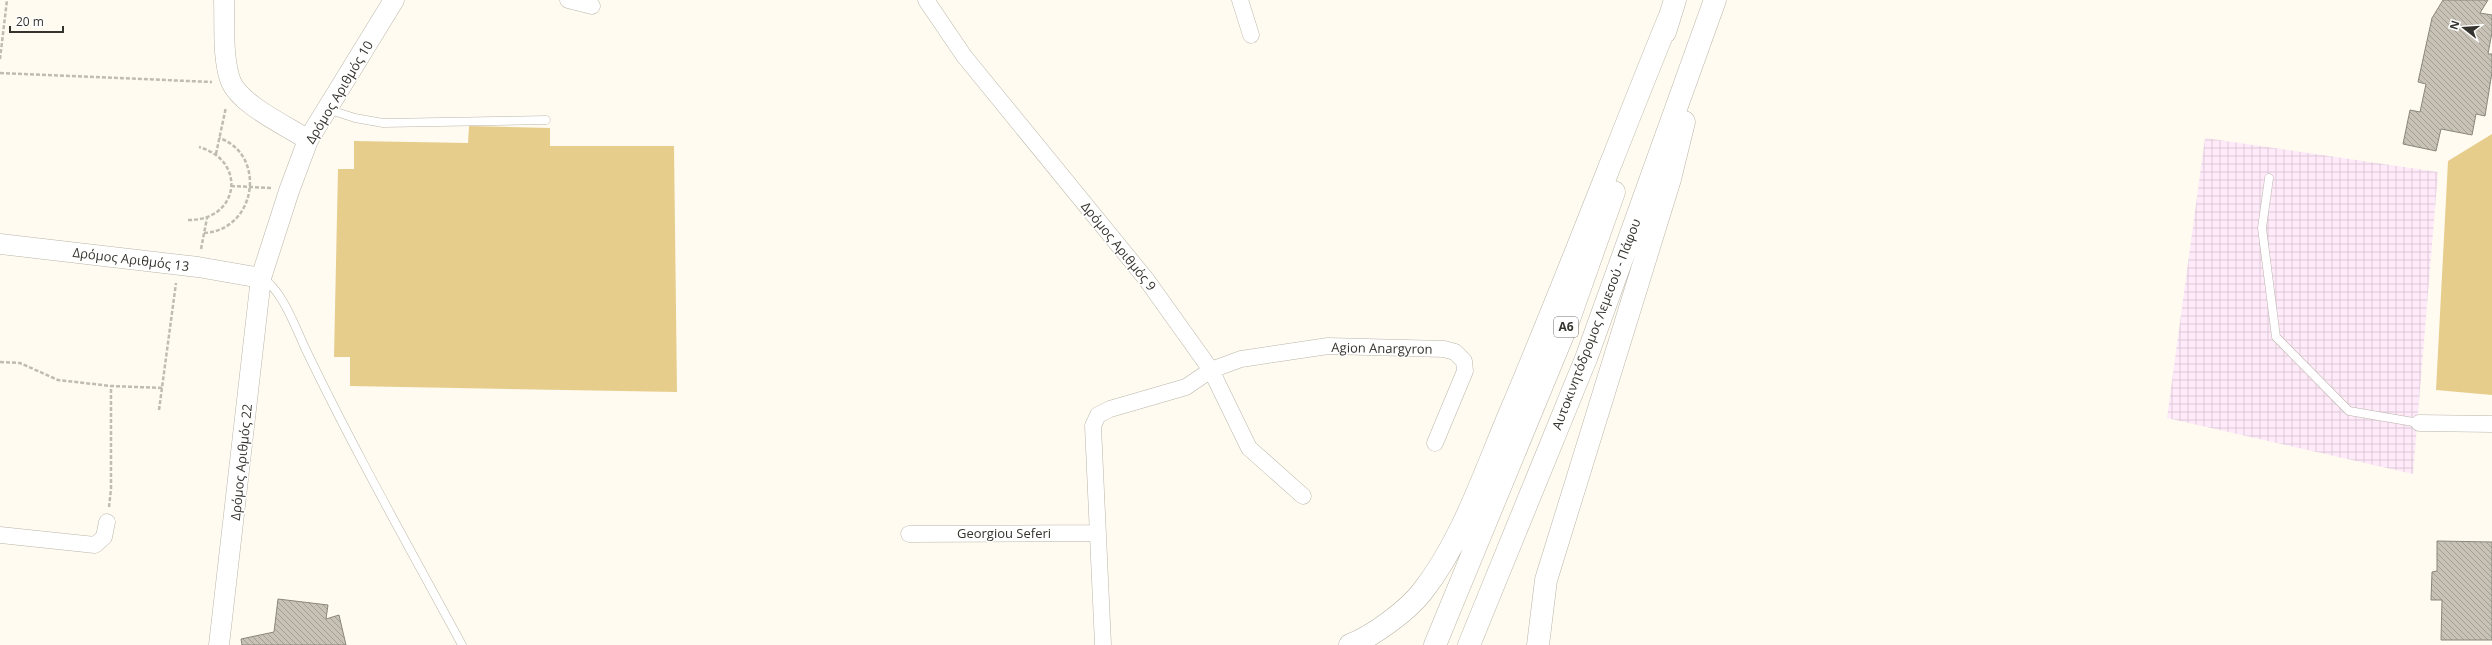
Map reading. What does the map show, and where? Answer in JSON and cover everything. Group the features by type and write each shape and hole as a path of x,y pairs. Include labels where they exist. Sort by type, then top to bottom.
{"highway":[{"name":"Αυτοκινητόδρομος Λεμεσού - Πάφου","path":"1469,645 1587,356 1713,7"},
{"path":"1538,645 1546,580 1670,179 1713,7"},
{"name":"Αυτοκινητόδρομος Λεμεσού - Πάφου","path":"1435,645 1567,325 1618,180 1672,9"},
{"path":"1350,645 1392,620 1422,593 1446,555 1472,502 1556,305 1601,183 1672,9"}],"street":[{"path":"224,0 226,54 232,83 246,101 308,140"},
{"name":"Δρόμος Αριθμός 10","path":"261,278 289,191 308,140 394,0"},
{"path":"568,0 592,6"},
{"name":"Δρόμος Αριθμός 9","path":"926,0 964,56 1146,278 1211,370 1249,448 1303,496"},
{"path":"1240,0 1251,35"},
{"name":"Δρόμος Αριθμός 13","path":"0,244 198,267 261,278"},
{"name":"Δρόμος Αριθμός 22","path":"219,645 261,278"},
{"name":"Agion Anargyron","path":"1103,645 1093,426 1098,415 1110,409 1186,387 1211,370 1241,359 1328,346 1444,349 1455,352 1464,361 1465,371 1435,443"},
{"path":"2419,423 2492,424"},
{"path":"0,535 95,545 104,537 107,522"},
{"name":"Georgiou Seferi","path":"909,534 1098,533"}],"lane":[{"path":"326,109 355,118 383,123 546,120"},
{"path":"2269,178 2262,228 2276,337 2349,411 2419,423"},
{"path":"261,278 270,282 286,308 332,405 462,645"}],"path":[{"path":"0,59 7,0"},
{"path":"0,73 232,83 216,154"},
{"path":"204,233 216,232 235,222 249,194 249,175 244,158 235,146 219,138"},
{"path":"188,220 207,218 221,210 228,200 231,186 232,177 228,166 216,154 199,147"},
{"path":"231,186 289,191"},
{"path":"198,267 207,218"},
{"path":"160,410 178,265"},
{"path":"0,362 20,363 58,380 111,386 162,388"},
{"path":"107,522 111,489 111,386"}],"shaded area":[{"path":"469,126 550,128 550,146 674,146 677,392 350,386 350,357 334,357 338,169 354,169 354,141 468,143"},
{"path":"2492,134 2492,395 2436,390 2448,161"},
{"path":"2205,138 2438,172 2413,474 2167,418"}],"building":[{"path":"2443,0 2488,0 2480,13 2492,15 2492,32 2488,54 2492,54 2492,72 2485,116 2476,114 2472,135 2441,129 2436,151 2403,144 2410,110 2420,112 2426,84 2418,82 2432,18"},
{"path":"2437,541 2492,542 2492,640 2441,640 2442,600 2431,600 2432,572 2437,571"},
{"path":"278,599 328,605 326,619 339,615 346,645 242,645 241,639 274,632"}]}
